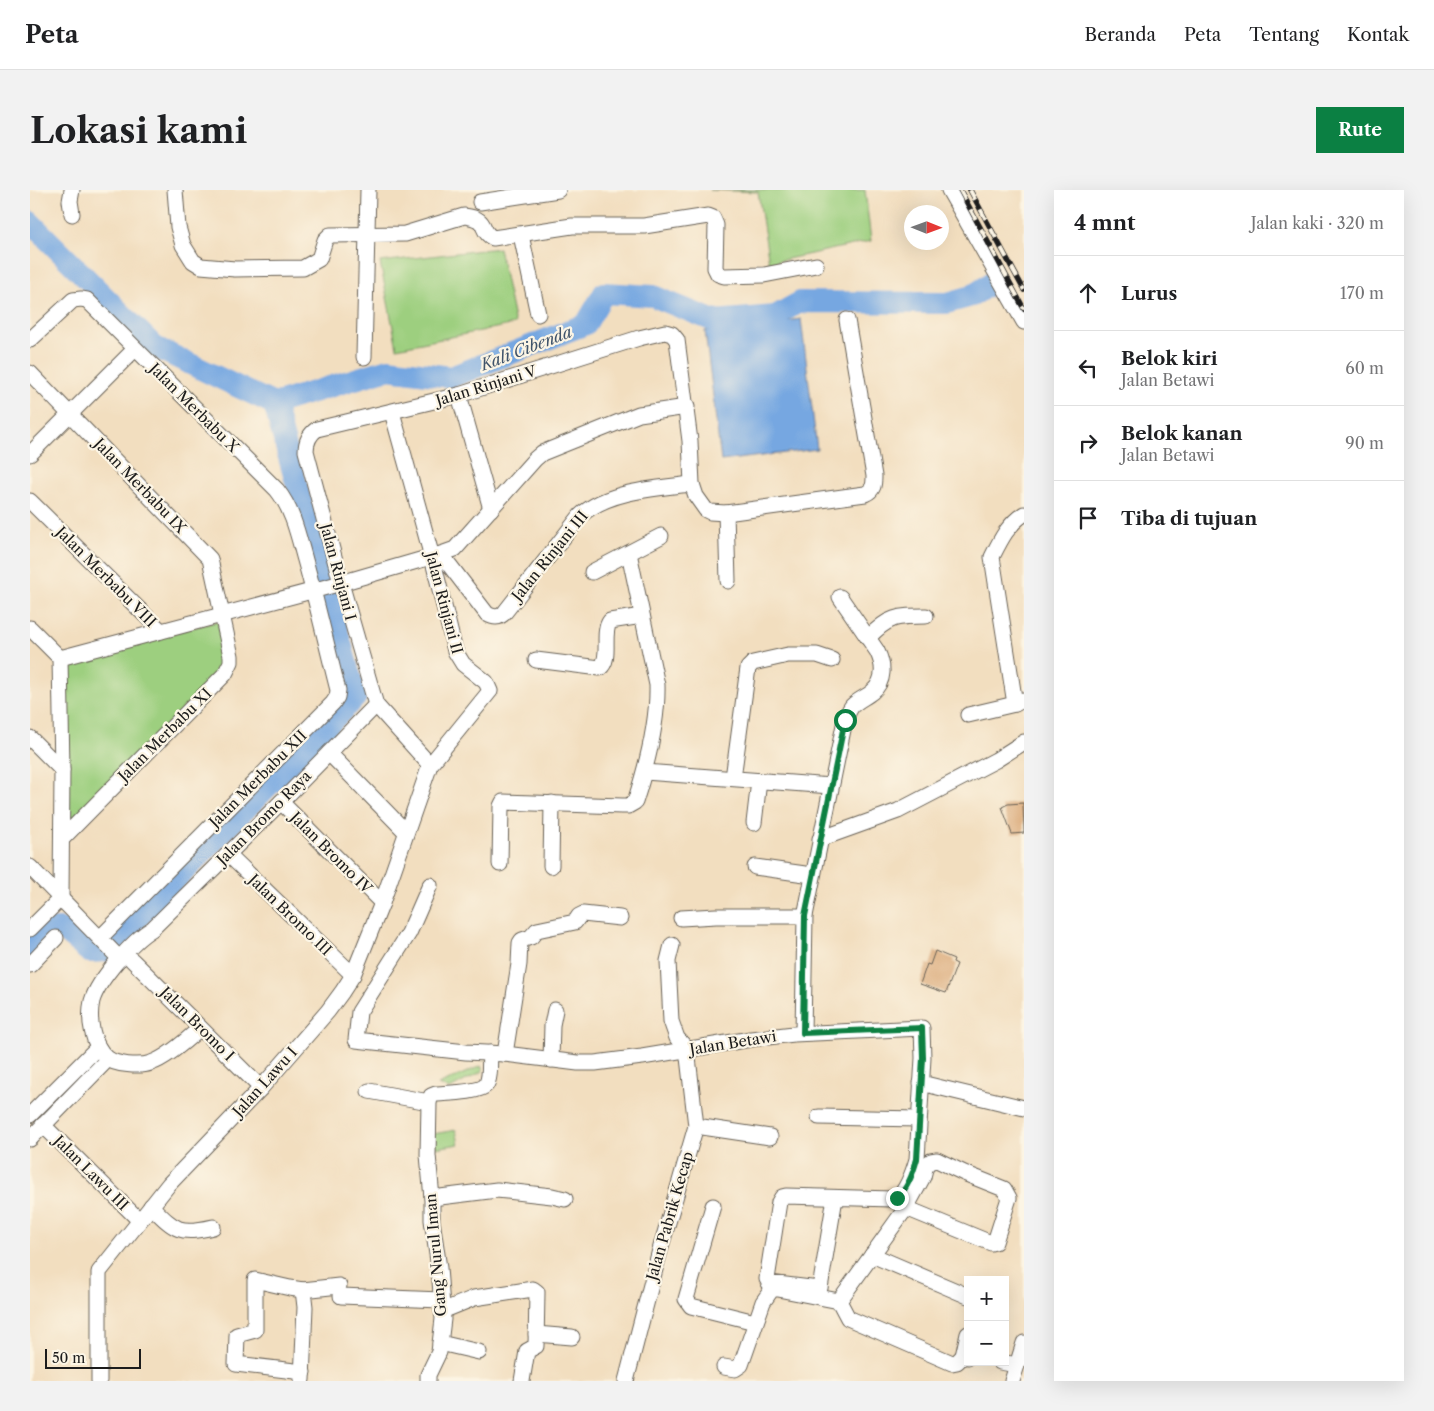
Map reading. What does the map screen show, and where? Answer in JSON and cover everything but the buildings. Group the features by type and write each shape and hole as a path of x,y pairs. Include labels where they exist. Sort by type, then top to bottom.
{"street":[{"path":"72,190 70,202 72,214"},
{"path":"175,190 178,227 183,245 193,261 201,266 234,269 303,268 319,259 325,240 330,235 405,234 464,216 473,217 481,221"},
{"path":"364,357 368,190"},
{"path":"558,190 480,196 481,221 489,236 493,238 572,226 644,226 708,216 713,218 716,225 715,268 718,274 724,276 764,274 816,265"},
{"path":"949,190 1024,322"},
{"path":"521,235 538,314"},
{"name":"Jalan Merbabu X","path":"30,340 73,300 81,299 91,304 286,500 293,519 327,587"},
{"path":"60,658 327,587 436,556 454,549 535,459 549,449 639,414 686,407 692,484 696,496 706,510 710,512 726,513 866,494 874,486 874,476 847,320"},
{"name":"Jalan Rinjani V","path":"309,438 317,429 459,395 623,343 665,332 672,334 677,340 686,407"},
{"path":"30,454 135,349"},
{"name":"Jalan Merbabu IX","path":"30,373 210,559 223,615"},
{"path":"459,395 491,509"},
{"name":"Jalan Rinjani II","path":"392,412 436,556 455,651 463,664 486,682 490,691 430,765"},
{"name":"Jalan Rinjani I","path":"309,438 306,451 327,587 376,705"},
{"name":"Jalan Rinjani III","path":"436,556 487,614 492,617 502,616 581,515 591,506 654,488 692,484"},
{"name":"Jalan Merbabu VIII","path":"30,501 161,631"},
{"path":"726,513 728,581"},
{"path":"968,715 1020,702 992,557 1010,526 1024,514"},
{"path":"592,572 661,536"},
{"path":"500,864 501,806 503,802 628,806 636,802 645,772 658,701 657,686 629,553"},
{"name":"Jalan Merbabu XII","path":"103,941 336,700 338,690 327,587"},
{"path":"803,1033 805,916 845,720 854,704 875,690 882,677 883,670 881,658 840,597"},
{"name":"Jalan Merbabu XI","path":"62,839 225,674 231,662 231,656 223,615"},
{"path":"536,660 600,668 605,661 606,628 610,621 642,616"},
{"path":"868,638 879,626 891,619 926,616"},
{"path":"30,628 60,658 62,770 61,898 30,929"},
{"path":"733,778 748,668 753,663 788,654 817,655 832,660"},
{"path":"376,705 430,765"},
{"name":"Jalan Bromo Raya","path":"100,1047 96,1019 123,958 150,938 152,929 376,705"},
{"path":"30,738 62,770"},
{"path":"820,840 898,810 996,760 1024,742"},
{"path":"329,753 406,832"},
{"name":"Jalan Lawu I","path":"99,1381 99,1272 169,1184 261,1088 328,1011 353,975 382,903 430,765"},
{"path":"645,772 831,786"},
{"path":"754,823 758,781"},
{"name":"Jalan Bromo IV","path":"281,802 382,903"},
{"path":"551,866 552,803"},
{"name":"Jalan Bromo III","path":"228,854 353,975"},
{"name":"Jalan Bromo I","path":"30,866 103,941 200,1028 261,1088"},
{"path":"755,867 812,875"},
{"name":"Jalan Betawi","path":"430,885 409,933 359,1012 356,1040 595,1063 687,1050 752,1038 803,1033 922,1028 917,1159 912,1175 900,1196 892,1199 782,1197 779,1202 767,1279 772,1283 819,1289 822,1286 835,1198"},
{"path":"505,1054 519,964 520,943 522,940 531,937 537,930 574,922 583,914 620,918"},
{"path":"681,918 805,916"},
{"path":"30,965 56,938"},
{"path":"672,945 668,961 671,1021 678,1038 687,1050"},
{"path":"551,1060 552,1025 555,1010"},
{"path":"100,1047 127,1065 139,1066 152,1063 179,1046 200,1028"},
{"path":"30,1115 100,1047"},
{"path":"30,1139 43,1125 100,1047"},
{"name":"Jalan Pabrik Kecap","path":"626,1381 660,1250 696,1126 687,1050"},
{"path":"369,1091 429,1102 431,1096 436,1094 478,1090 484,1086 488,1078 490,1053"},
{"path":"921,1083 1024,1108"},
{"name":"Gang Nurul Iman","path":"428,1381 428,1375 439,1352 443,1319 439,1268 432,1220 428,1155 429,1102"},
{"path":"819,1116 918,1119"},
{"name":"Jalan Lawu III","path":"43,1125 140,1220"},
{"path":"696,1126 770,1137"},
{"path":"839,1301 906,1208 923,1176 926,1165 931,1161 937,1160 1004,1189 1009,1198 995,1242 991,1243 906,1208"},
{"path":"432,1198 497,1190 565,1199"},
{"path":"151,1206 173,1227 181,1230 197,1231 213,1228"},
{"path":"713,1206 686,1299 687,1303 690,1306 755,1322"},
{"path":"872,1256 964,1294"},
{"path":"304,1290 302,1377 236,1364 237,1335 255,1330 254,1280 304,1290 340,1290 441,1305 533,1288 536,1292 536,1346 528,1352 522,1381"},
{"path":"724,1367 735,1369 741,1365 763,1302 772,1289 839,1301"},
{"path":"839,1301 848,1318 952,1363 964,1357"},
{"path":"536,1334 572,1337"},
{"path":"440,1343 480,1352"},
{"path":"1012,1381 1024,1343"},
{"path":"1009,1364 1017,1365"}],"green space":[{"path":"709,190 865,190 871,241 769,263 758,192"},
{"path":"499,248 515,324 397,348 380,262"},
{"path":"218,621 226,664 69,825 64,662"},
{"path":"481,1066 483,1071 450,1089 438,1085"},
{"path":"456,1130 459,1144 436,1148 433,1134"}],"water":[{"path":"801,319 817,449 721,461 705,331"}],"waterway":[{"path":"30,222 155,347 274,404 356,697 106,951 89,952 61,929 48,929 30,947"},
{"name":"Kali Cibenda","path":"274,404 388,369 451,377 586,324 604,293 653,296 714,321 775,316 800,302 947,303 972,296 993,282"}],"railway":[{"path":"960,190 1024,309"},
{"path":"970,190 1024,290"}],"route":[{"path":"845,720 805,916 803,1033 922,1028 923,1058 917,1159 912,1175 897,1198"}]}
